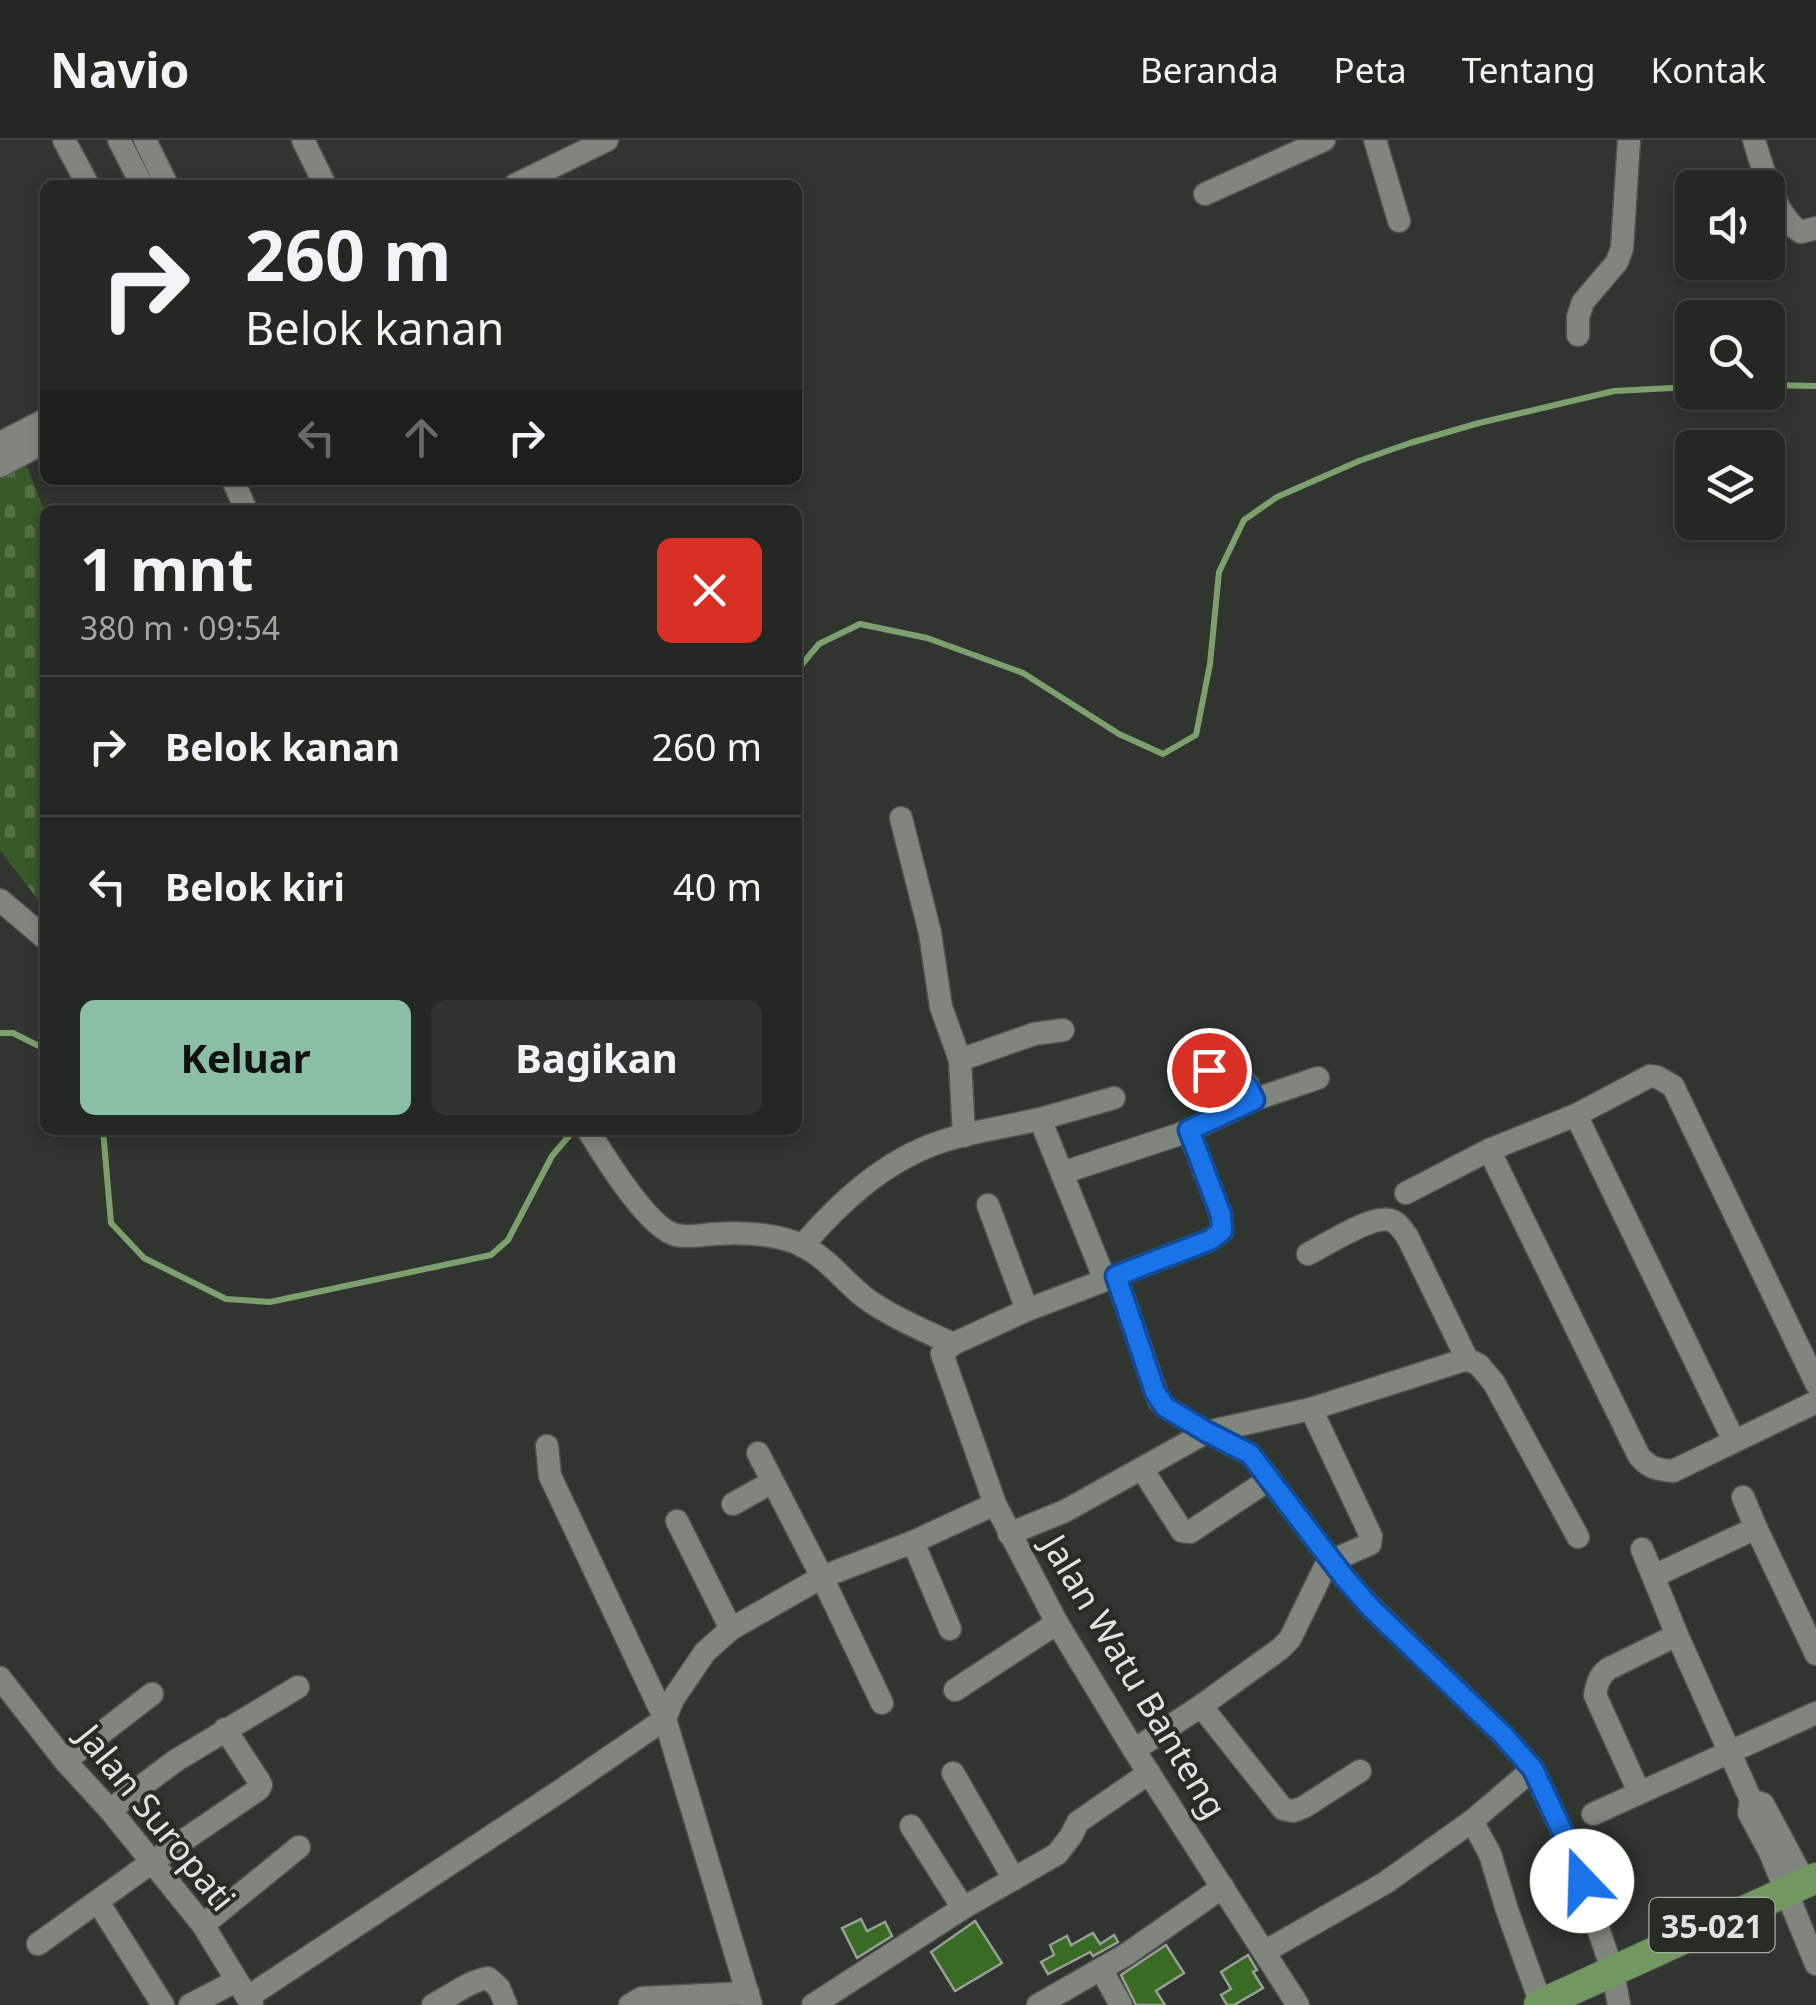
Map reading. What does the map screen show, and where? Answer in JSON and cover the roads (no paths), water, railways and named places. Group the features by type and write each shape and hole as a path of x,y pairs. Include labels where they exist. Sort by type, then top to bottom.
{"main road":[{"name":"35-021","path":"1540,2005 1802,1884"}],"street":[{"path":"64,140 85,180"},
{"path":"119,140 139,180"},
{"path":"145,140 165,180"},
{"path":"521,180 560,150 608,140"},
{"path":"1206,194 1324,140"},
{"path":"1376,140 1399,221"},
{"path":"1578,335 1583,302 1617,262 1622,248 1629,140"},
{"path":"1754,140 1769,187 1793,228 1801,232 1816,228"},
{"path":"311,143 323,180"},
{"path":"0,444 40,423"},
{"path":"0,466 40,445"},
{"path":"901,818 930,933 940,1007 960,1060 964,1136"},
{"path":"0,900 40,934"},
{"path":"960,1060 1034,1034 1064,1030"},
{"path":"1183,1063 1242,1080 1254,1100"},
{"path":"1406,1194 1489,1150 1576,1115 1650,1076 1657,1077 1673,1086 1816,1383"},
{"path":"1062,1173 1189,1130 1254,1100 1318,1078"},
{"path":"802,1246 867,1181 919,1150 1114,1098"},
{"path":"1576,1115 1734,1441"},
{"path":"1040,1119 1159,1400 1202,1436 1250,1454 1328,1565 1504,1736 1572,1852 1619,2005"},
{"path":"591,1135 644,1211 669,1233 685,1237 750,1234 802,1246 821,1257 859,1293 947,1354 1027,1310 1210,1240 1222,1231 1221,1215 1189,1130"},
{"path":"1489,1150 1638,1456 1652,1468 1673,1471 1816,1402"},
{"path":"988,1205 1027,1310"},
{"path":"1308,1254 1370,1222 1395,1222 1407,1236 1467,1359 1494,1383 1578,1537"},
{"name":"Jalan Watu Banteng","path":"947,1354 995,1504 1056,1623 1298,2005"},
{"path":"1009,1534 1065,1511 1202,1436 1311,1409 1467,1359"},
{"path":"1134,1750 1290,1639 1328,1565 1370,1544 1371,1536 1311,1409"},
{"path":"547,1446 550,1476 664,1719 749,1999 642,1998 630,2005"},
{"path":"758,1453 882,1703"},
{"path":"1142,1470 1182,1531 1190,1532 1267,1482"},
{"path":"733,1504 772,1482"},
{"path":"1743,1497 1816,1654"},
{"path":"190,2005 246,1994 560,1792 664,1719 672,1699 705,1652 730,1629 822,1577 913,1542 995,1504"},
{"path":"678,1521 730,1629"},
{"path":"1654,1576 1756,1528"},
{"path":"913,1542 950,1629"},
{"path":"1642,1549 1751,1800 1763,1804 1802,1884 1816,1964"},
{"path":"955,1690 1056,1623"},
{"path":"1639,1792 1595,1695 1597,1684 1608,1668 1677,1635"},
{"name":"Jalan Suropati","path":"0,1678 203,1924 246,1994"},
{"path":"110,1810 175,1761 298,1686"},
{"path":"66,1761 152,1694"},
{"path":"1200,1706 1283,1809 1304,1808 1360,1771"},
{"path":"1593,1814 1816,1713"},
{"path":"38,1944 260,1789 259,1781 225,1729"},
{"path":"814,2005 963,1908 1057,1854 1078,1822 1150,1773"},
{"path":"953,1774 1014,1878"},
{"path":"1264,1952 1386,1883 1472,1821 1526,1774"},
{"path":"1472,1821 1490,1854 1540,2005"},
{"path":"910,1826 963,1908"},
{"path":"203,1924 299,1848"},
{"path":"1038,2005 1127,1954 1223,1887"},
{"path":"98,1902 162,2005"},
{"path":"1101,1970 1121,2005"},
{"path":"433,2005 477,1980 488,1978 499,1988 506,2005"}],"waterway":[{"path":"1785,385 1816,386"},
{"path":"802,664 819,644 860,624 927,638 1023,673 1119,734 1163,754 1196,735 1210,664 1219,572 1244,520 1277,497 1410,443 1614,391 1675,388"},
{"path":"0,1033 13,1033 40,1046"},
{"path":"103,1135 111,1223 144,1258 226,1299 270,1302 491,1255 508,1240 552,1156 570,1135"}]}
